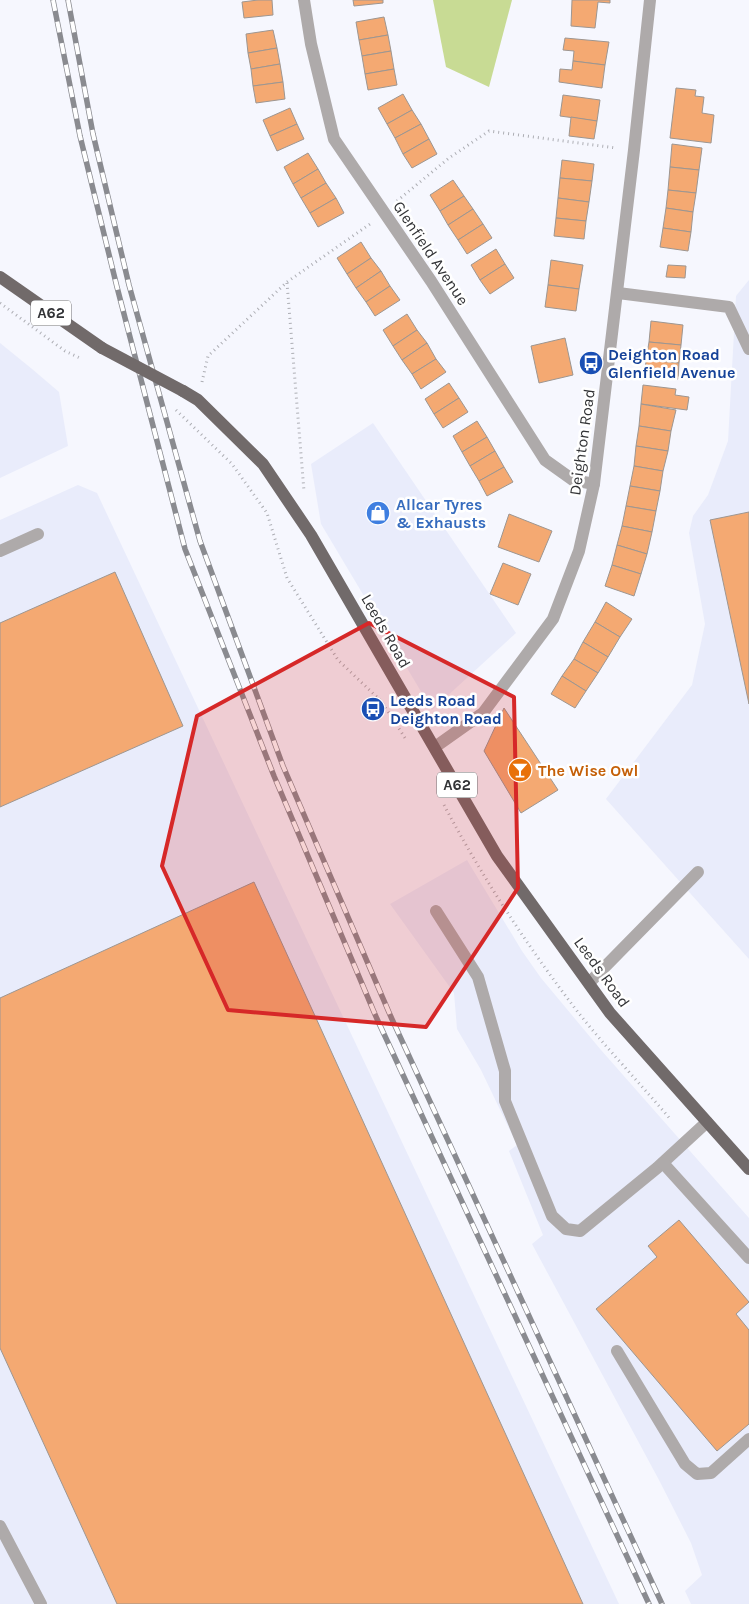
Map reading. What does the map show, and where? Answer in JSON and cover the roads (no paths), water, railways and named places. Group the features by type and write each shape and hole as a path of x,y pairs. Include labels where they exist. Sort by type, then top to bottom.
{"main road":[{"name":"Leeds Road","path":"0,277 102,348 198,400 263,464 311,535 436,747 497,856 610,1013 749,1168"}],"street":[{"name":"Glenfield Avenue","path":"304,0 311,44 334,139 431,280 545,460 573,480 594,484"},
{"name":"Deighton Road","path":"436,747 483,713 553,619 579,551 594,484 618,293 650,0"},
{"path":"618,293 729,307 749,349"},
{"path":"0,551 38,534"},
{"path":"589,983 698,872"},
{"path":"436,912 478,977 505,1071 505,1101 552,1216 566,1229 580,1231 663,1163 707,1122"},
{"path":"663,1163 749,1258"},
{"path":"617,1351 685,1464 697,1474 711,1474 749,1439"},
{"path":"0,1526 42,1604"}],"railway":[{"path":"53,0 80,136 185,549 274,776 377,1019 649,1604"},
{"path":"68,0 93,134 129,285 200,541 283,766 391,1017 662,1604"}],"place":[{"name":"Deighton Road Glenfield Avenue","path":"591,363"},
{"name":"Allcar Tyres & Exhausts","path":"378,513"},
{"name":"Leeds Road Deighton Road","path":"373,709"},
{"name":"The Wise Owl","path":"520,770"}]}
